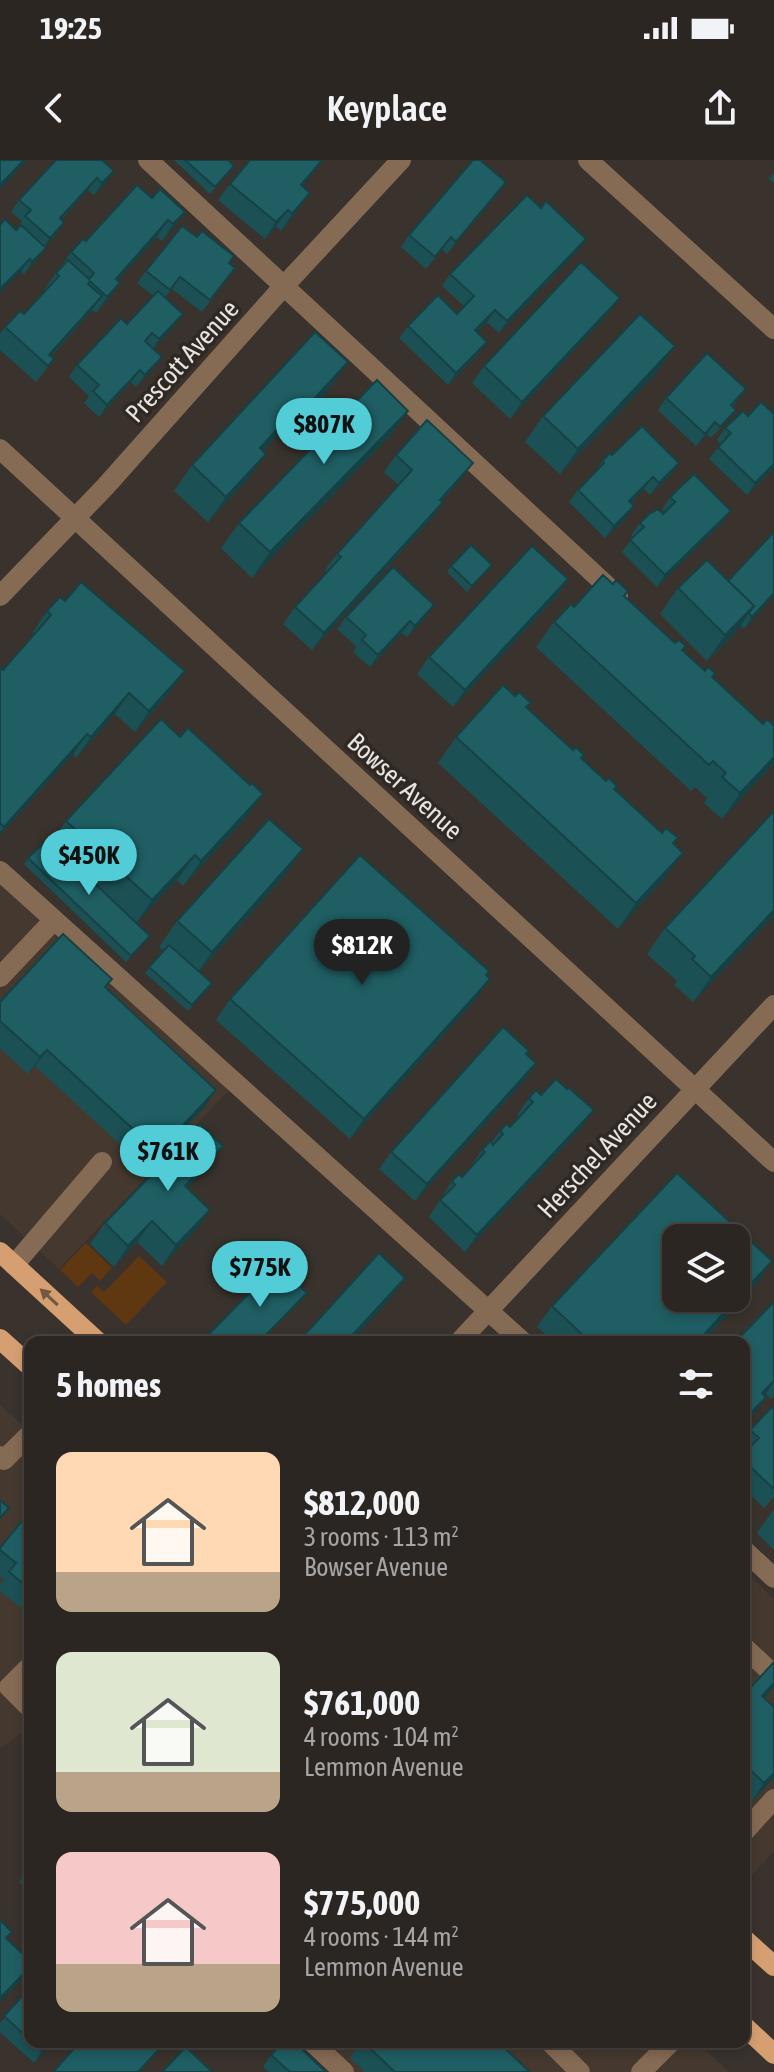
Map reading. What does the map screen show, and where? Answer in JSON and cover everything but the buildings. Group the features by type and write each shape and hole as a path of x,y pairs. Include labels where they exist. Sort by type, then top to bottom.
{"main road":[{"path":"7,1258 92,1336"},
{"path":"0,1339 24,1361"},
{"path":"750,1944 774,1966"},
{"path":"750,2032 774,2054"}],"street":[{"path":"148,160 635,611"},
{"name":"Prescott Avenue","path":"0,596 75,519 401,160"},
{"path":"588,160 774,329"},
{"name":"Bowser Avenue","path":"0,449 774,1162"},
{"path":"0,871 517,1336"},
{"path":"0,977 54,920"},
{"name":"Herschel Avenue","path":"465,1336 774,1005"},
{"path":"7,1258 102,1162"},
{"path":"0,1456 4,1460 24,1440"},
{"path":"750,1556 774,1578"},
{"path":"750,1653 774,1675"},
{"path":"24,1670 5,1683 24,1702"},
{"path":"750,1825 774,1799"},
{"path":"318,2048 344,2072"},
{"path":"556,2048 580,2072"},
{"path":"648,2070 666,2048"}],"shaded area":[{"path":"0,884 232,1087 59,1269 0,1214"},
{"path":"86,1243 112,1268 100,1281 92,1273 78,1287 60,1270"},
{"path":"139,1256 167,1282 126,1325 91,1292 97,1286 104,1292"},
{"path":"0,1405 24,1427 24,1732 0,1748"},
{"path":"750,1576 774,1599 774,1851 750,1877"},
{"path":"322,2048 703,2048 729,2072 348,2072"}]}
